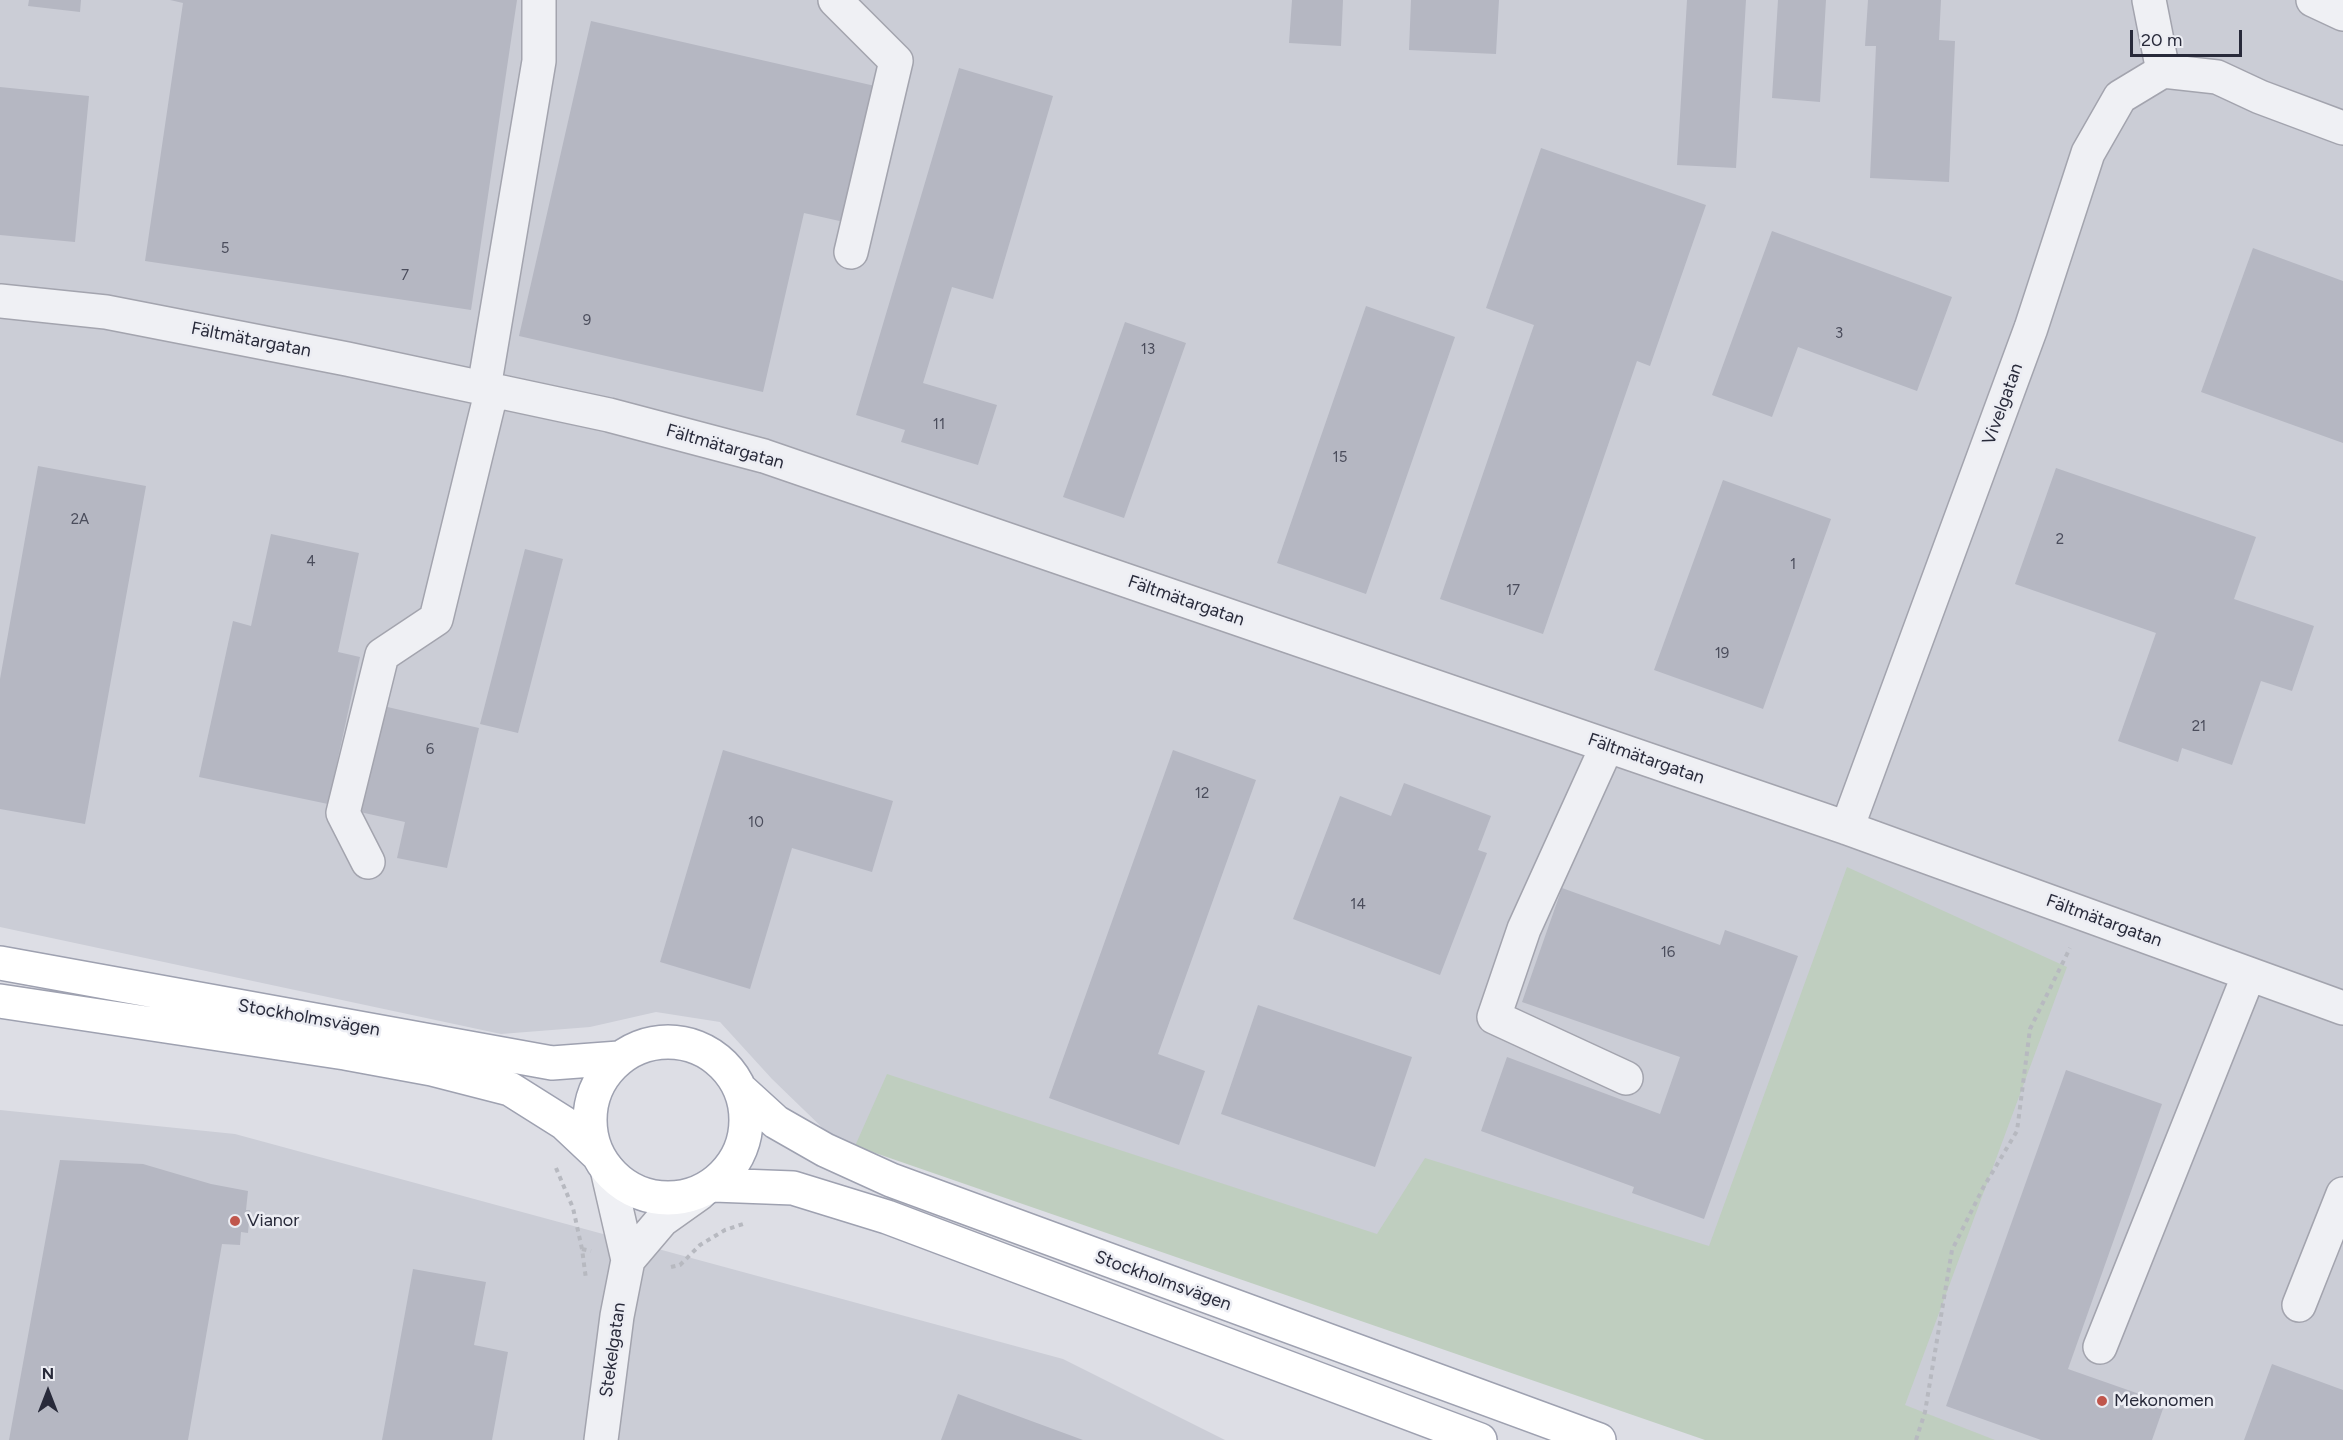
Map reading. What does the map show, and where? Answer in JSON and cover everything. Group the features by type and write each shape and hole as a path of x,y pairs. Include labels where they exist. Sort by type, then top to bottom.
{"main road":[{"name":"Stockholmsvägen","path":"0,963 552,1063 619,1058"},
{"name":"Stockholmsvägen","path":"0,1001 345,1053 432,1069 510,1089 564,1123 602,1162"},
{"path":"661,1042 687,1045 707,1053 724,1065 742,1091 747,1111 746,1133 741,1149 725,1176 707,1189 670,1199 654,1198 628,1188 602,1162 590,1126 593,1096 601,1080 619,1058 633,1049 661,1042"},
{"name":"Stockholmsvägen","path":"742,1091 776,1122 825,1150 891,1180 1599,1440"},
{"name":"Stockholmsvägen","path":"707,1189 793,1188 887,1216 1480,1440"}],"street":[{"path":"369,862 343,813 382,655 436,619 488,389 538,62 539,0"},
{"path":"834,0 896,62 851,252"},
{"path":"2149,0 2163,71 2217,77 2343,128"},
{"path":"2313,0 2343,14"},
{"name":"Vivelgatan","path":"1847,828 2031,328 2088,153 2120,96 2163,71"},
{"name":"Fältmätargatan","path":"0,301 105,312 347,359 609,415 764,456 1847,828 2343,1008"},
{"path":"1607,746 1524,929 1494,1017 1626,1078"},
{"path":"2100,1347 2249,974"},
{"path":"602,1162 628,1260"},
{"path":"628,1260 662,1220 707,1189"},
{"path":"2299,1305 2343,1194"},
{"name":"Stekelgatan","path":"601,1440 617,1316 628,1260"}],"path":[{"path":"1916,1440 1925,1412 1952,1250 1983,1188 2017,1131 2030,1029 2086,915"},
{"path":"555,1166 573,1208 582,1249 661,1268 680,1265 700,1245 725,1230 751,1220"}],"shaded area":[{"path":"0,0 2343,0 2343,1440 1799,1440 1163,1235 835,1140 772,1079 720,1022 656,1012 590,1027 501,1034 0,927"},
{"path":"0,1110 235,1134 1063,1359 1225,1440 0,1440"}],"green space":[{"path":"1847,867 2067,967 1905,1405 1995,1440 1705,1440 855,1146 887,1074 1377,1234 1425,1158 1709,1246"}],"building":[{"path":"29,0 81,0 80,12 28,6"},
{"path":"170,0 517,0 471,310 145,261 183,3"},
{"path":"1292,0 1343,0 1341,46 1289,43"},
{"path":"1411,0 1499,0 1496,54 1409,50"},
{"path":"1687,0 1746,0 1736,168 1677,165"},
{"path":"1778,0 1826,0 1820,102 1772,98"},
{"path":"1868,0 1941,0 1939,40 1955,41 1949,182 1870,178 1876,46 1865,46"},
{"path":"591,21 875,86 844,222 804,213 763,392 519,336"},
{"path":"959,68 1053,96 993,299 952,287 923,383 997,405 978,465 901,442 905,430 856,415"},
{"path":"0,87 89,96 75,242 0,235"},
{"path":"1541,148 1706,205 1650,366 1637,361 1543,634 1440,599 1534,325 1486,308"},
{"path":"1772,231 1952,297 1917,391 1798,347 1772,417 1712,395"},
{"path":"2253,248 2343,281 2343,443 2201,392"},
{"path":"1366,306 1455,337 1366,594 1277,563"},
{"path":"1125,322 1186,343 1124,518 1063,497"},
{"path":"38,466 146,486 85,824 0,809 0,679"},
{"path":"2056,468 2256,537 2234,599 2314,626 2292,691 2261,681 2232,765 2182,748 2178,762 2118,741 2156,633 2015,584"},
{"path":"1723,480 1831,519 1763,709 1654,670"},
{"path":"271,534 359,553 338,652 360,657 328,804 199,777 233,621 251,626"},
{"path":"525,549 563,559 518,733 480,724"},
{"path":"383,706 479,728 447,868 397,858 405,822 360,812"},
{"path":"723,750 893,801 872,872 792,848 750,989 660,962"},
{"path":"1173,750 1256,780 1158,1054 1205,1071 1179,1145 1049,1098"},
{"path":"1404,783 1491,816 1478,850 1487,853 1440,975 1293,919 1340,796 1391,816"},
{"path":"1562,888 1720,945 1725,930 1798,956 1704,1219 1632,1193 1634,1187 1481,1131 1507,1057 1660,1114 1680,1057 1522,1002"},
{"path":"1258,1005 1412,1057 1375,1167 1221,1114"},
{"path":"2066,1070 2162,1104 2068,1369 2165,1403 2152,1440 2041,1440 1946,1406"},
{"path":"60,1160 143,1164 211,1184 248,1191 246,1210 250,1210 248,1233 241,1232 240,1245 222,1244 188,1440 9,1440"},
{"path":"413,1269 486,1282 474,1345 508,1352 492,1440 382,1440"},
{"path":"2272,1364 2343,1390 2343,1440 2244,1440"},
{"path":"958,1394 1083,1440 941,1440"}],"place":[{"name":"Vianor","path":"235,1221"},
{"name":"Mekonomen","path":"2102,1401"}]}
